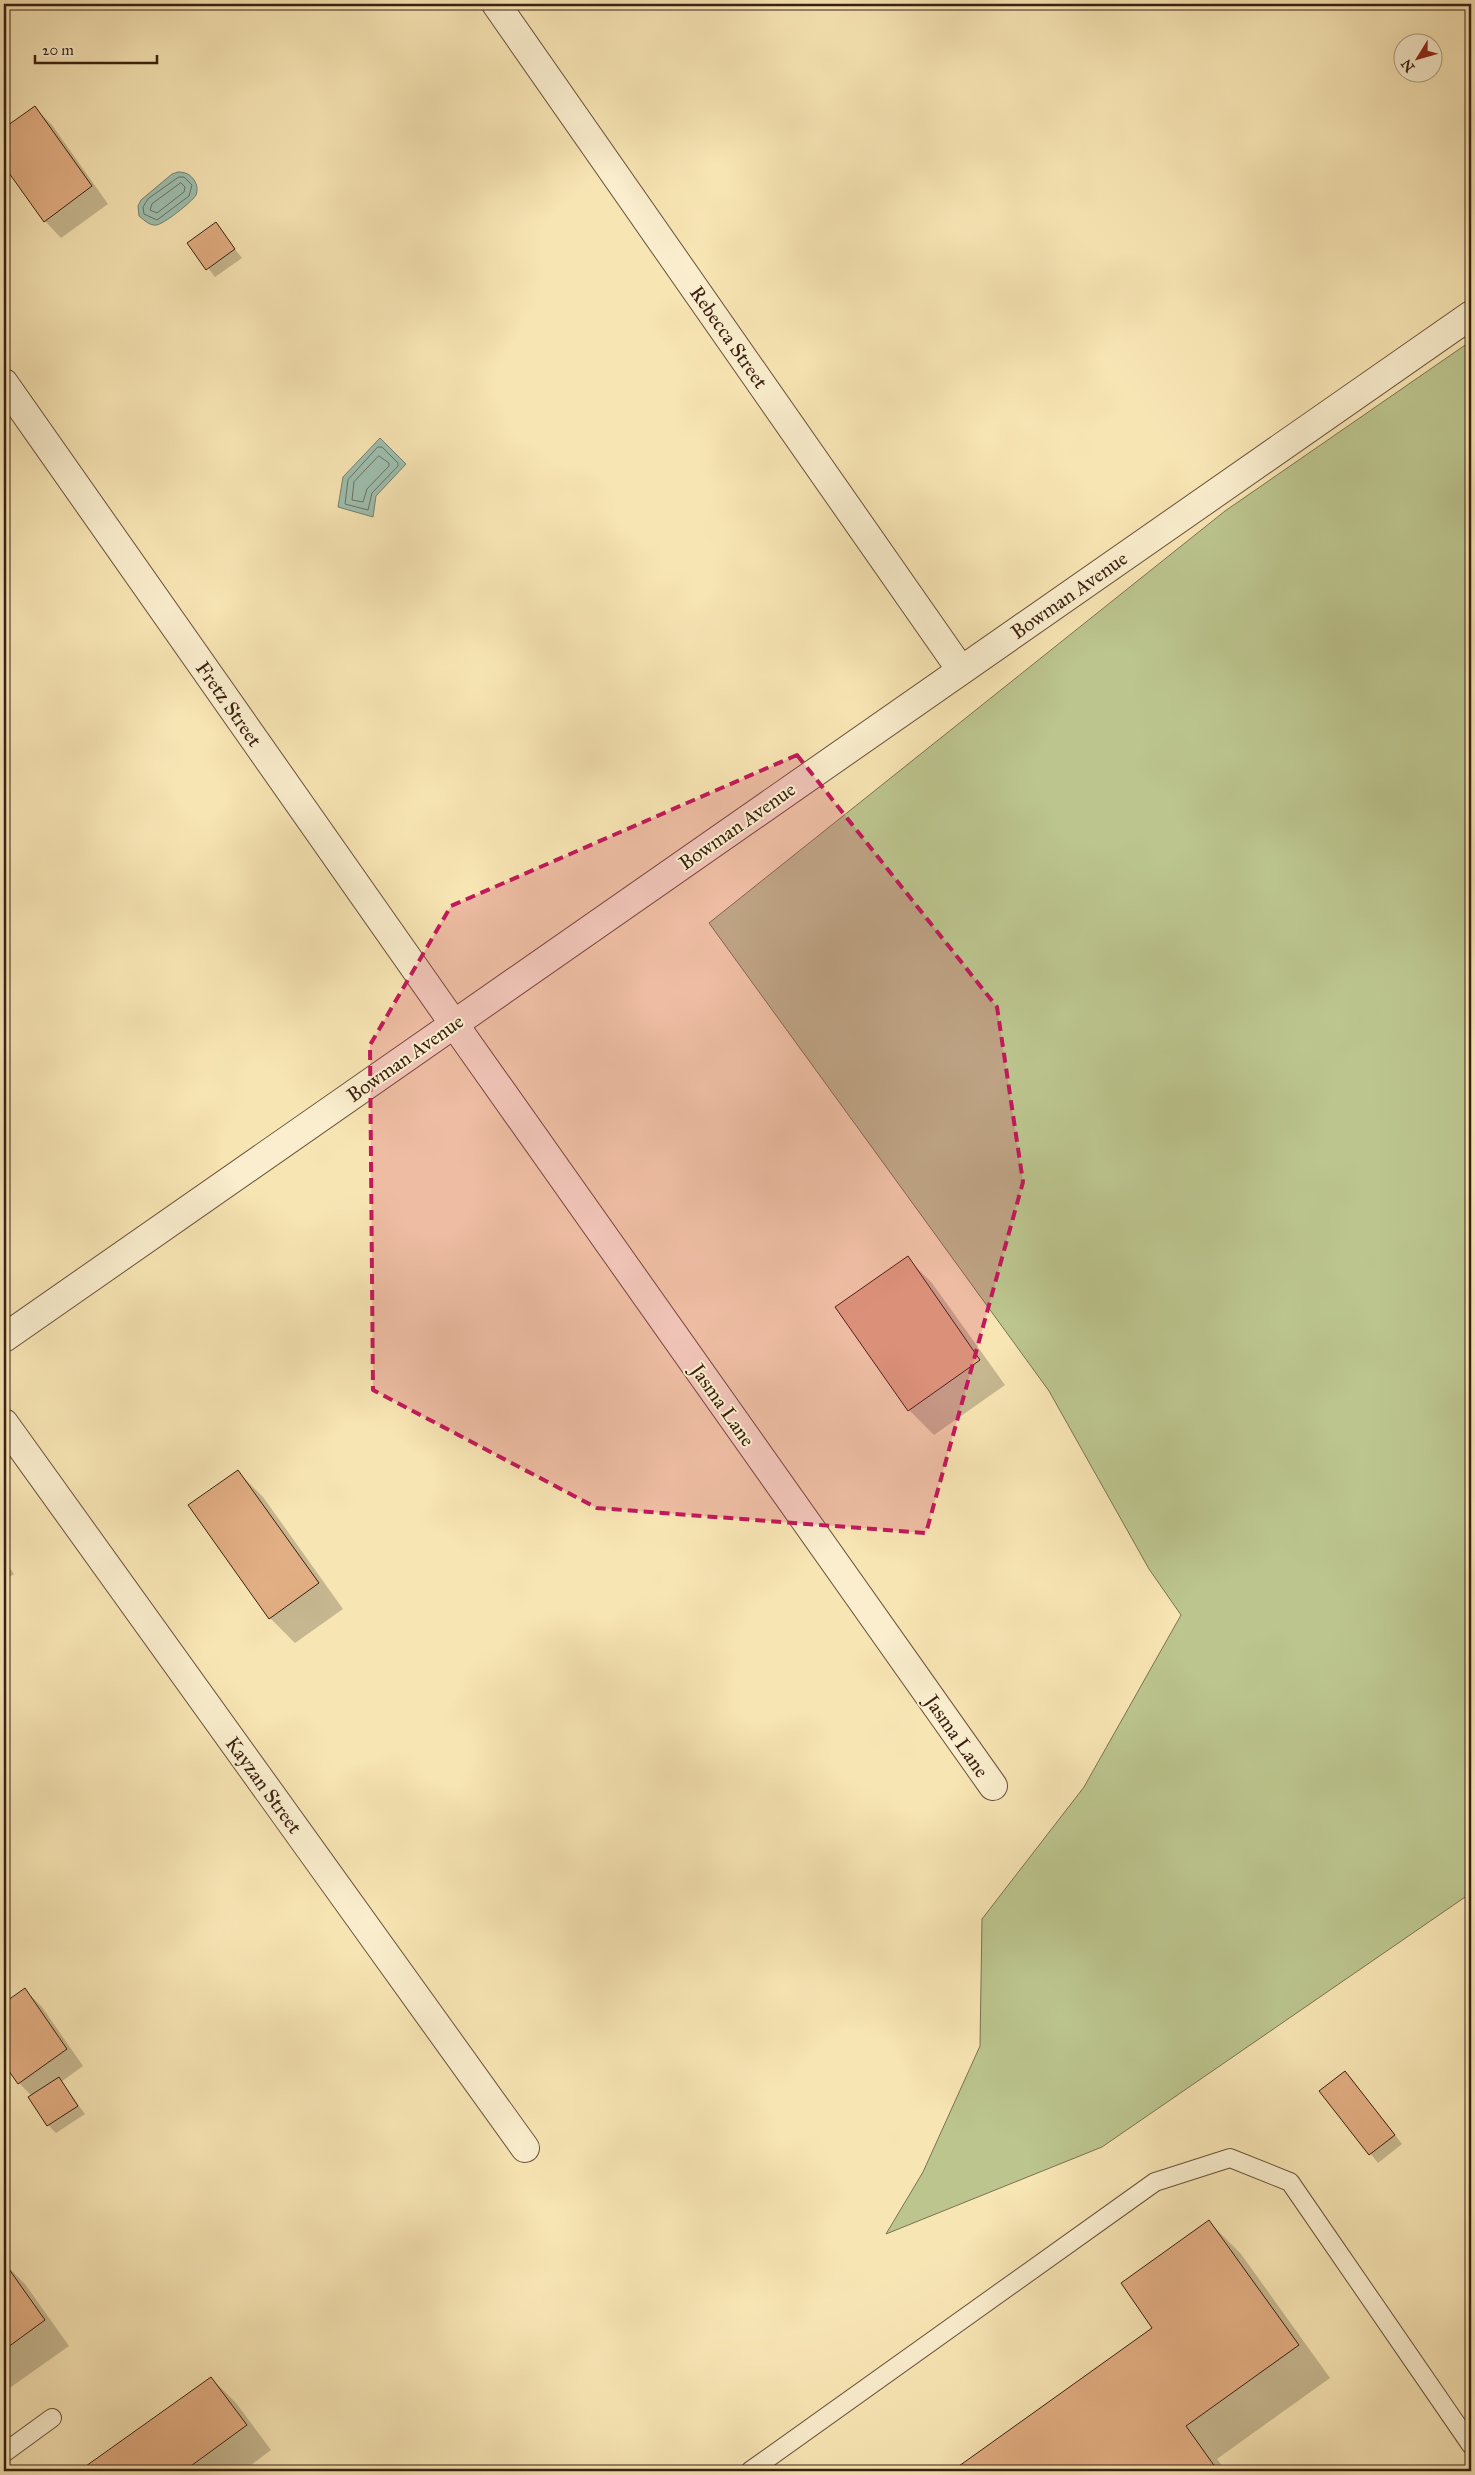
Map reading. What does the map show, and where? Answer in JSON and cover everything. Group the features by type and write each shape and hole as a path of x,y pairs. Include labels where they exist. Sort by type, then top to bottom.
{"street":[{"name":"Rebecca Street","path":"496,4 962,670"},
{"name":"Bowman Avenue","path":"4,1338 1471,315"},
{"name":"Fretz Street","path":"4,383 454,1024"},
{"name":"Jasma Lane","path":"454,1024 993,1786"},
{"name":"Kayzan Street","path":"4,1423 525,2148"}],"lane":[{"path":"750,2471 1154,2182 1230,2158 1290,2182 1471,2445"},
{"path":"4,2453 52,2418"}],"highlighted area":[{"path":"797,755 997,1007 1023,1182 926,1533 597,1508 373,1390 370,1045 451,906"}],"green space":[{"path":"1471,341 1471,1893 1102,2147 886,2234 923,2172 980,2046 982,1919 1084,1787 1181,1615 1149,1569 1049,1391 709,923 1225,511"}],"water":[{"path":"183,172 192,178 196,185 196,195 165,221 152,225 139,216 138,206 141,200 172,174"},
{"path":"380,438 406,464 376,496 373,517 338,507 343,477"}],"building":[{"path":"35,106 92,186 44,222 4,166 4,128"},
{"path":"216,222 235,249 206,270 187,243"},
{"path":"908,1256 980,1360 908,1411 835,1307"},
{"path":"238,1470 319,1583 269,1619 188,1505"},
{"path":"25,1988 67,2049 18,2084 4,2064 4,2003"},
{"path":"1345,2071 1395,2135 1369,2155 1319,2091"},
{"path":"59,2077 78,2106 47,2126 28,2097"},
{"path":"1209,2220 1299,2345 1186,2426 1218,2471 952,2471 1152,2328 1121,2283"},
{"path":"4,2262 45,2320 4,2350"},
{"path":"211,2377 247,2425 184,2471 79,2471"}]}
